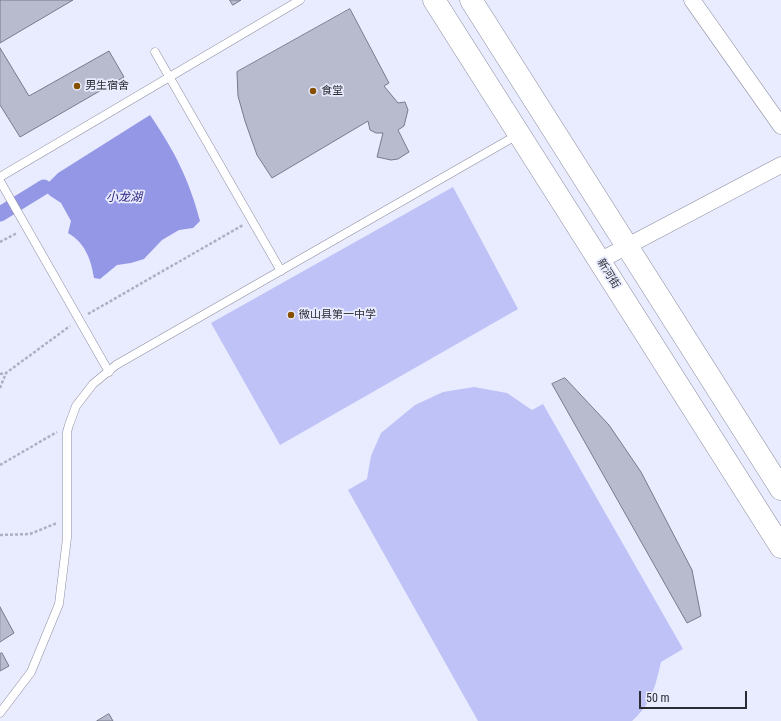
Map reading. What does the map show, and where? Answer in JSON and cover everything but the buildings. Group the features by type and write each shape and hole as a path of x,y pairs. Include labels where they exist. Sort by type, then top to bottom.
{"main road":[{"name":"新河街","path":"434,0 781,548"},
{"path":"472,0 781,489"}],"street":[{"path":"692,0 781,126"},
{"path":"599,261 781,165"}],"lane":[{"path":"0,177 300,0"},
{"path":"155,52 281,271"},
{"path":"0,713 31,672 60,604 65,570 67,520 67,439 69,425 76,406 92,384 123,362 519,134"},
{"path":"0,181 109,372"}],"path":[{"path":"0,374 6,373 79,319 251,220"},
{"path":"0,242 27,227"},
{"path":"0,388 6,373"},
{"path":"0,465 69,425"},
{"path":"0,535 30,534 67,520"}],"shaded area":[{"path":"453,187 518,309 280,445 211,323"},
{"path":"474,387 507,393 532,410 543,404 683,649 661,662 652,694 644,708 632,721 478,721 348,490 367,479 371,456 381,433 415,405 443,392"}],"water":[{"name":"小龙湖","path":"150,115 180,165 196,206 200,221 193,228 179,230 162,240 144,259 117,265 100,279 94,278 91,264 86,252 79,242 68,233 71,221 61,203 49,195 44,187 58,173"}],"waterway":[{"name":"小龙湖","path":"0,214 44,187"}],"place":[{"name":"男生宿舍","path":"77,86"},
{"name":"食堂","path":"313,91"},
{"name":"微山县第一中学","path":"291,315"}]}
